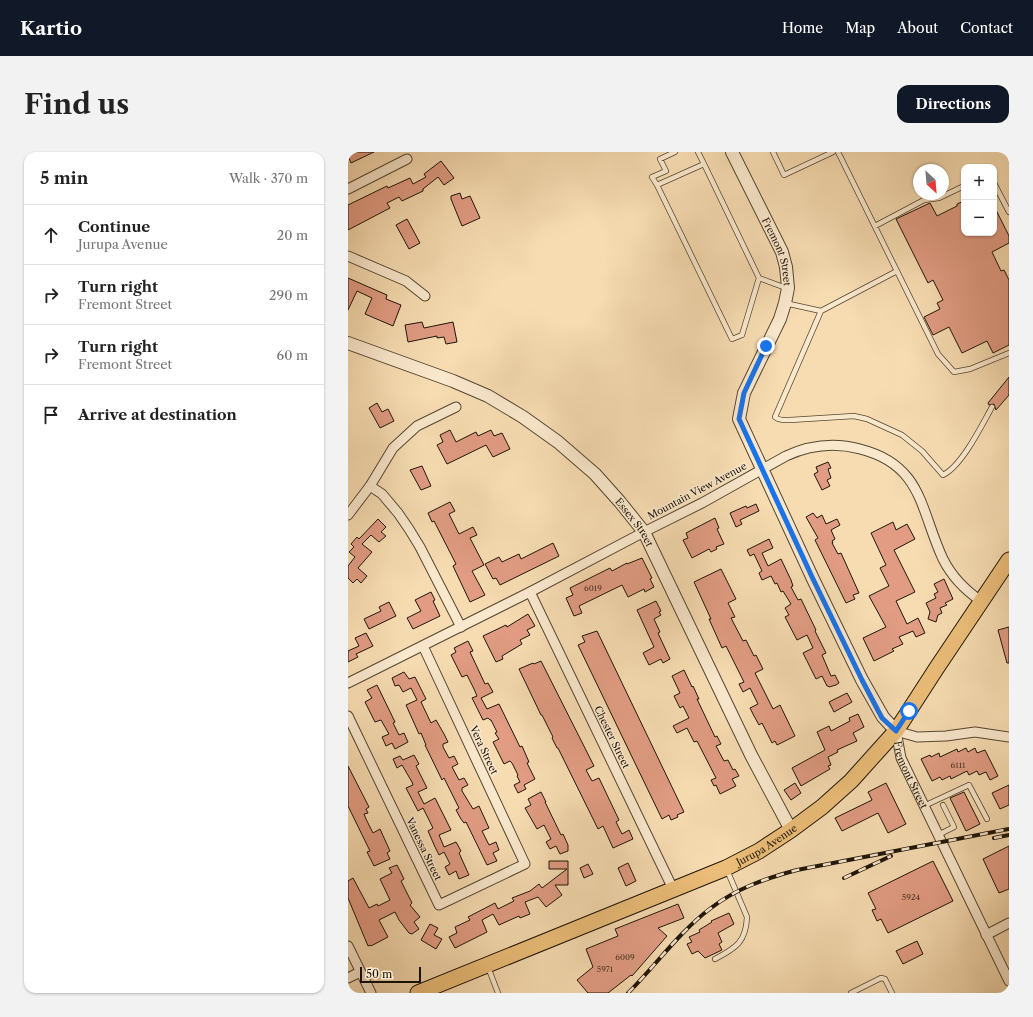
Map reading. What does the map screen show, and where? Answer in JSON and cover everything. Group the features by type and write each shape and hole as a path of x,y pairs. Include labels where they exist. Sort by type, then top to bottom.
{"main road":[{"name":"Jurupa Avenue","path":"418,993 437,989 487,965 726,868 759,851 791,830 822,807 851,782 896,731 1009,560"}],"street":[{"name":"Fremont Street","path":"732,152 782,252 786,267 788,288 780,319 744,393 739,419 813,579 862,680 882,718 896,731 901,758 1009,981"},
{"path":"348,189 407,159"},
{"path":"348,256 406,281 424,296"},
{"name":"Essex Street","path":"348,343 453,381 488,396 523,417 558,442 595,474 644,532 751,756 791,830"},
{"path":"348,515 370,486 393,448 417,426 456,407"},
{"name":"Mountain View Avenue","path":"348,683 530,592 702,503 796,451 821,445 850,446 874,453 884,458 906,475 914,486 926,512 943,558 956,579 966,590 981,601"},
{"path":"370,486 382,494 409,529 420,547 461,627"},
{"name":"Chester Street","path":"530,592 674,890"},
{"name":"Vera Street","path":"423,646 526,864"},
{"name":"Vanessa Street","path":"348,716 439,905 526,864"},
{"path":"896,731 917,738 975,732 1009,737"},
{"path":"986,935 1009,923"},
{"path":"348,946 371,993"},
{"path":"348,978 360,972"}],"lane":[{"path":"675,152 660,159 666,171 652,177 732,340 742,335 759,278 698,152"},
{"path":"773,152 784,175 833,152"},
{"path":"838,152 938,354 954,372 970,369 1009,353"},
{"path":"657,185 704,164"},
{"path":"875,226 924,200 939,198 961,187"},
{"path":"997,189 1009,212"},
{"path":"897,271 822,311 775,417 780,420 854,416 867,418 902,435 922,451 943,475 951,471 971,444 992,407"},
{"path":"759,278 788,288"},
{"path":"785,303 822,311"},
{"path":"924,806 969,785 987,819"},
{"path":"938,835 954,827 943,805"},
{"path":"715,959 732,950 740,943 744,934 747,917 726,868"},
{"path":"487,965 498,993"},
{"path":"850,993 881,978 885,979 892,993"}],"building":[{"path":"348,152 374,152 351,163"},
{"path":"441,161 454,178 444,185 438,177 423,189 423,191 402,201 399,197 387,203 390,208 348,230 348,205 387,186 388,188 410,178 413,184 426,177 424,174"},
{"path":"460,193 462,199 470,196 480,218 462,226 451,199 451,196"},
{"path":"961,202 961,236 997,236 997,212 1009,236 1009,243 992,252 1001,271 1004,270 1009,280 1009,345 993,353 987,341 962,353 949,327 933,335 924,317 940,309 937,303 943,300 933,280 928,283 896,219 930,203 937,216 957,206 957,204"},
{"path":"407,219 420,243 409,249 396,225"},
{"path":"348,278 387,295 386,299 401,305 393,326 365,314 372,298 357,291 348,310"},
{"path":"422,322 424,328 453,322 457,342 446,344 444,337 437,338 437,336 408,342 405,325"},
{"path":"1009,377 1009,395 996,410 994,404 989,405 988,403"},
{"path":"377,403 382,412 388,409 394,421 380,428 369,408"},
{"path":"450,430 456,442 476,432 478,436 491,430 494,436 502,433 510,449 493,457 486,445 447,464 437,445 443,442 440,435"},
{"path":"828,462 831,468 828,469 831,478 827,480 830,486 822,490 814,474 818,472 816,467"},
{"path":"422,466 431,486 421,490 410,470"},
{"path":"450,502 455,511 449,514 459,534 473,527 477,535 470,538 484,565 472,571 485,595 470,602 453,566 456,564 434,521 432,522 428,513"},
{"path":"756,504 759,511 740,520 742,524 736,527 730,513 746,506 747,508"},
{"path":"813,513 817,518 822,515 826,524 837,519 840,525 831,530 835,539 832,543 838,554 841,553 859,593 853,595 855,599 846,603 815,540 818,538 806,517"},
{"path":"715,518 719,528 717,529 724,544 716,547 717,549 711,552 709,549 692,558 683,540 688,538 686,533"},
{"path":"378,519 386,527 381,532 386,536 379,542 371,535 362,544 372,552 358,568 367,576 361,583 357,579 353,583 348,578 348,566 355,557 349,552 354,547 351,544 357,537 359,539"},
{"path":"893,522 896,530 907,524 915,539 894,550 915,592 896,601 907,624 918,618 925,633 916,637 913,631 899,637 903,644 892,649 894,651 874,661 863,638 886,627 869,596 889,586 880,568 886,565 871,533"},
{"path":"769,539 773,548 762,553 768,566 781,559 791,580 793,586 791,587 798,600 801,599 816,630 815,631 826,653 822,655 831,676 835,675 839,683 836,685 829,687 827,686 822,676 816,679 803,653 813,648 807,635 797,640 785,617 789,615 785,608 791,604 783,591 781,592 777,583 775,584 771,576 762,580 759,573 762,571 754,554 750,556 747,550"},
{"path":"553,543 559,556 500,585 496,578 493,579 485,564 499,557 502,562 519,554 521,559"},
{"path":"642,558 652,578 650,579 654,587 645,592 644,589 628,597 622,585 579,606 582,613 574,616 566,598 573,595 570,588 610,568 612,571 627,563"},
{"path":"721,569 736,599 728,603 735,617 731,618 743,641 746,640 763,669 755,673 773,709 780,705 795,736 777,745 775,741 772,743 762,723 759,725 754,716 750,708 758,704 750,688 743,692 739,684 744,682 726,646 722,648 694,582"},
{"path":"944,579 953,599 945,603 947,605 940,608 942,613 938,615 936,622 928,619 930,612 926,603 936,598 934,594 938,592 934,584"},
{"path":"431,592 435,600 433,601 440,616 413,629 407,618 421,611 415,600"},
{"path":"656,601 661,611 659,612 661,615 654,619 660,632 658,633 670,659 663,663 661,659 649,665 643,653 654,647 637,610"},
{"path":"389,602 396,616 369,629 364,619 381,611 379,607"},
{"path":"528,614 535,626 527,630 530,635 520,640 522,644 502,656 503,659 496,662 483,636 506,625 507,627"},
{"path":"1009,627 1009,663 1007,663 998,630"},
{"path":"597,631 684,812 671,820 669,815 662,819 578,645 585,642 582,636"},
{"path":"366,633 373,646 356,654 358,657 348,662 348,651 359,646 355,638"},
{"path":"468,641 473,651 470,652 485,684 488,683 493,692 481,698 487,709 499,704 520,747 522,746 529,762 527,763 535,779 524,785 526,789 518,793 514,785 520,782 517,776 518,775 510,761 504,764 493,742 499,739 495,733 497,732 491,720 488,718 483,720 472,698 477,696 474,689 467,675 462,677 451,655 456,652 454,648"},
{"path":"541,661 594,766 586,770 592,781 599,778 619,820 616,822 622,834 629,830 633,839 613,848 603,826 598,829 519,669"},
{"path":"684,670 692,687 693,686 699,699 697,699 715,737 717,736 721,744 716,746 724,761 728,760 733,770 735,769 739,776 732,779 736,786 720,794 716,785 714,786 711,780 716,778 697,741 694,742 687,728 677,733 673,726 689,718 683,706 680,708 674,696 680,693 672,676"},
{"path":"404,672 409,679 415,677 426,699 421,702 431,723 436,720 448,742 443,744 443,747 449,758 454,756 458,764 452,767 459,780 464,778 468,785 462,788 462,791 473,809 479,806 489,828 482,831 489,845 496,842 499,850 493,853 497,861 487,865 466,822 464,823 456,810 459,808 444,778 442,780 425,745 421,733 419,734 406,705 417,700 411,688 403,692 399,685 395,686 392,678"},
{"path":"377,685 395,722 393,723 399,735 404,733 408,742 395,749 392,743 386,746 382,737 389,734 381,720 375,722 365,702 372,698 367,690"},
{"path":"847,693 852,702 834,712 829,702"},
{"path":"858,714 864,727 853,733 857,741 837,750 838,752 828,757 831,765 828,766 830,769 801,786 792,768 825,750 817,732 829,726 831,731 850,721 849,718"},
{"path":"966,748 968,752 975,748 977,753 985,750 998,776 990,780 986,772 979,775 977,771 969,775 967,771 951,779 950,776 942,780 940,777 932,781 921,759 930,755 931,757 939,753 940,757 957,749 958,752"},
{"path":"414,755 419,764 416,766 427,788 418,792 424,804 435,798 451,830 439,835 444,847 456,842 461,851 459,853 469,875 459,879 456,871 449,875 445,867 450,864 444,852 439,855 428,831 433,828 423,808 418,811 406,788 413,785 412,782 402,765 397,768 393,759 400,756 403,760"},
{"path":"348,766 369,807 366,809 368,813 364,814 366,819 373,833 380,829 390,851 387,853 390,859 374,866 367,852 370,851 348,806"},
{"path":"795,783 801,793 791,800 784,790"},
{"path":"886,783 906,824 888,833 878,813 842,831 835,818 872,800 868,792"},
{"path":"1009,785 1009,805 1000,809 992,793"},
{"path":"541,792 561,835 563,834 568,845 568,851 560,854 556,846 550,849 546,842 551,839 544,825 537,829 525,808 531,805 528,799"},
{"path":"964,792 980,824 966,831 950,798"},
{"path":"1009,846 1009,889 999,893 983,859"},
{"path":"549,861 568,861 568,885 555,885 562,895 546,907 538,897 525,902 530,914 520,918 519,916 499,925 493,914 482,920 487,932 455,948 449,937 457,933 455,927 470,920 468,917 495,903 498,909 514,901 512,898 530,891 539,884 542,888 567,869 549,869"},
{"path":"933,861 953,901 888,933 881,919 877,921 872,910 876,909 868,893"},
{"path":"628,863 636,881 626,886 618,868"},
{"path":"588,864 593,874 584,878 580,868"},
{"path":"397,865 404,879 401,881 412,903 410,905 420,917 414,922 419,929 412,934 409,933 395,912 379,920 388,937 371,946 368,946 348,898 348,881 353,878 369,908 377,904 378,906 390,900 380,879 392,873 389,868"},
{"path":"678,904 684,918 658,928 667,936 632,976 631,975 608,993 588,993 577,980 593,967 586,949 618,936 615,929"},
{"path":"729,913 734,924 718,933 722,942 719,944 722,950 705,958 698,951 692,954 687,944 692,942 689,937 700,932 699,930 712,922 711,921"},
{"path":"430,924 438,928 434,935 442,939 436,949 421,940"},
{"path":"917,941 923,954 903,964 896,951"}],"railway":[{"path":"628,993 678,938 700,917 721,901 752,884 797,870 1009,829"},
{"path":"994,838 1009,835"},
{"path":"844,878 891,856"}],"route":[{"path":"766,346 744,393 739,419 813,579 882,718 896,731 909,711"}]}
